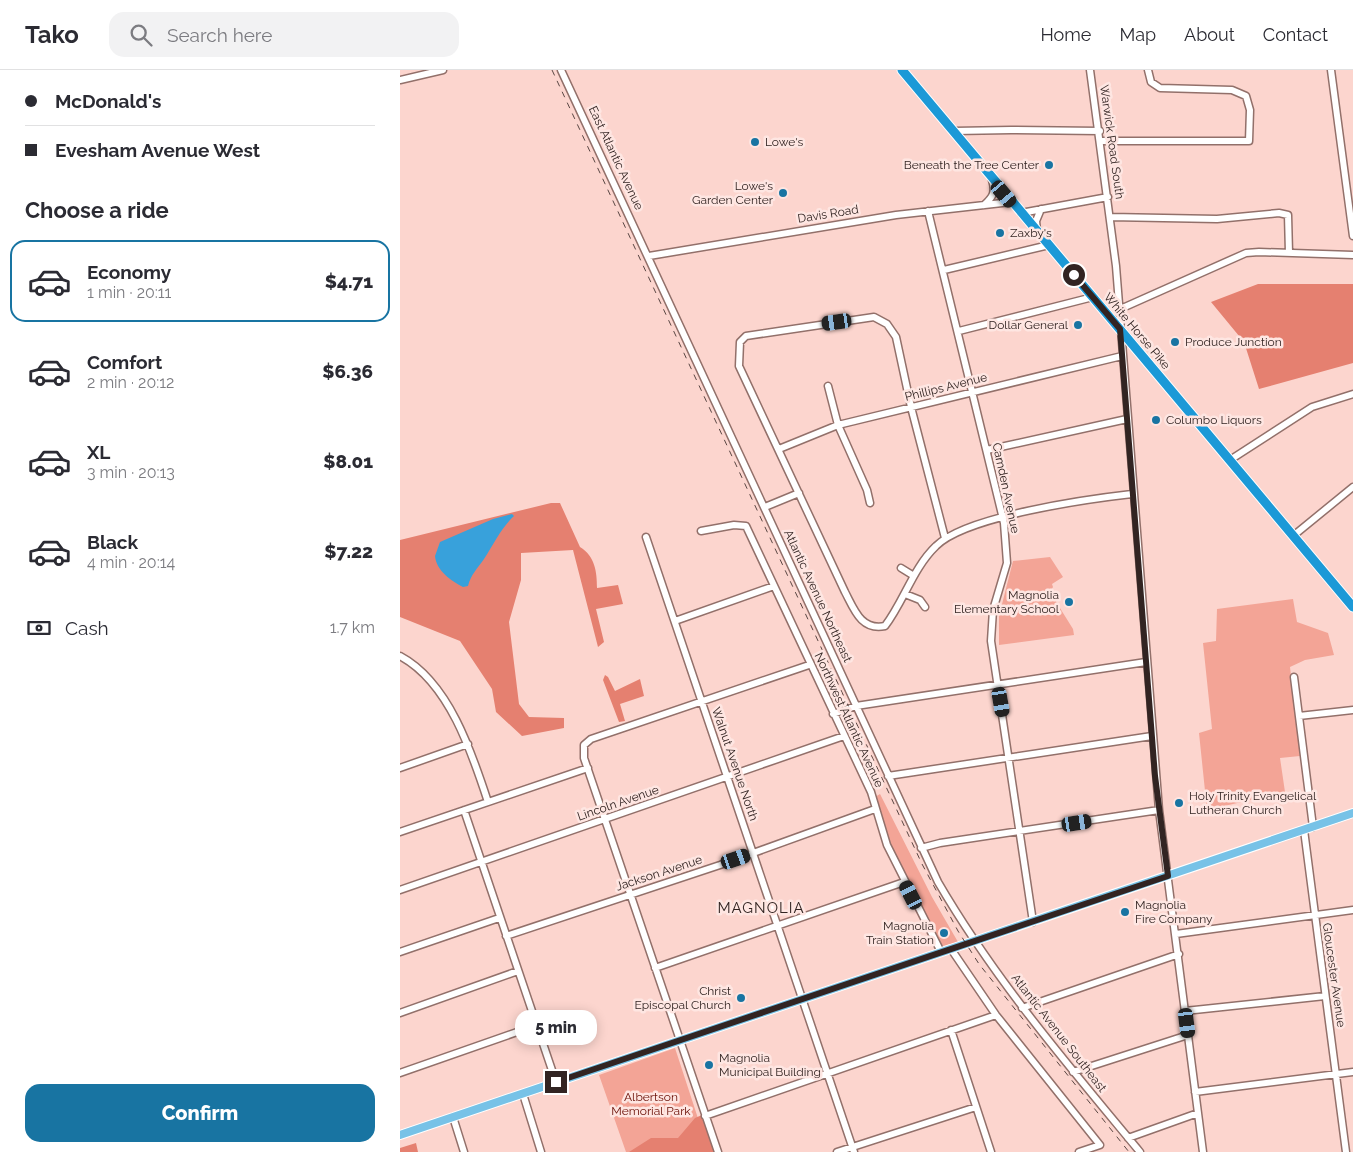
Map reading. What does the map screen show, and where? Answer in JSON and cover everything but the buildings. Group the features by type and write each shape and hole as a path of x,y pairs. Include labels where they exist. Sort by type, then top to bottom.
{"highway":[{"name":"White Horse Pike","path":"902,70 1353,607"}],"main road":[{"path":"400,1135 680,1042 1353,813"}],"street":[{"path":"400,80 443,70"},
{"name":"East Atlantic Avenue","path":"561,70 649,256"},
{"name":"Warwick Road South","path":"1090,70 1100,132 1110,217 1152,736 1168,876"},
{"path":"1101,141 1249,141 1249,100 1244,95 1232,90 1160,88 1151,82 1148,70"},
{"path":"1332,70 1353,236"},
{"path":"954,131 1100,132"},
{"path":"984,205 993,196 992,179"},
{"path":"1021,213 1108,197"},
{"name":"Davis Road","path":"649,256 928,211 1011,202"},
{"path":"1038,232 1036,221 1041,209"},
{"name":"Camden Avenue","path":"928,211 959,331 1002,518 1007,563 993,610 991,624 1033,922"},
{"path":"1110,217 1217,219 1279,213 1288,215 1289,253"},
{"path":"944,270 1049,245"},
{"path":"1118,310 1246,253 1353,255"},
{"name":"Atlantic Avenue Northeast","path":"649,256 921,848 938,882 974,941"},
{"path":"959,331 1093,297"},
{"path":"944,538 911,407 896,337 888,326 874,317 746,336 742,340 738,355 739,366 845,592 860,620 869,626 885,626 928,554 944,538 955,532 1002,518 1081,500 1132,494"},
{"name":"Phillips Avenue","path":"779,449 838,426 973,391 1122,356"},
{"path":"828,386 838,426 867,490 870,503"},
{"path":"1230,460 1312,407 1353,394"},
{"path":"987,450 1127,419"},
{"path":"1293,536 1353,487"},
{"path":"765,508 799,493"},
{"name":"Northwest Atlantic Avenue","path":"701,531 734,525 746,526 871,792 885,839 904,882 941,952"},
{"name":"Walnut Avenue North","path":"646,537 853,1150"},
{"path":"901,568 914,576"},
{"path":"675,621 774,586"},
{"path":"904,594 920,600 925,607"},
{"path":"400,656 420,670 455,716 468,744 488,802"},
{"path":"833,714 856,706 1146,662"},
{"path":"718,1152 588,768 584,750 585,743 810,665"},
{"path":"1294,677 1313,827"},
{"path":"1299,716 1353,710"},
{"name":"Lincoln Avenue","path":"400,890 844,736"},
{"path":"888,776 1152,736"},
{"path":"400,768 468,744"},
{"path":"400,832 588,768"},
{"name":"Jackson Avenue","path":"506,936 753,853 875,809"},
{"path":"464,810 556,1082"},
{"path":"921,848 1159,810"},
{"name":"Gloucester Avenue","path":"1304,830 1346,1152"},
{"path":"1168,876 1203,1152"},
{"path":"655,968 904,882"},
{"path":"1176,934 1353,910"},
{"path":"400,952 499,918"},
{"name":"Atlantic Avenue Southeast","path":"974,941 1022,1008 1140,1152"},
{"path":"951,949 996,1015 1100,1145 1079,1152"},
{"path":"1022,1008 1179,954"},
{"path":"400,1013 518,971"},
{"path":"1185,1011 1325,996"},
{"path":"705,1116 996,1015"},
{"path":"400,1072 537,1025"},
{"path":"950,1030 991,1152"},
{"path":"1073,1072 1188,1035"},
{"path":"1195,1092 1353,1072"},
{"path":"522,1094 541,1152"},
{"path":"837,1152 853,1150 976,1107"},
{"path":"1128,1138 1198,1113"},
{"path":"453,1117 464,1152"}],"green space":[{"path":"1050,557 1063,577 1052,584 1053,587 1050,592 1073,629 1074,635 999,645 999,616 1013,561"},
{"path":"1293,599 1297,622 1328,633 1334,655 1305,660 1290,667 1300,756 1280,758 1285,792 1207,810 1199,733 1212,729 1203,643 1216,641 1217,609"},
{"path":"880,794 932,897 958,942 943,946 939,942 888,844 875,797"},
{"name":"Albertson Memorial Park","path":"675,1048 709,1152 626,1152 599,1075"}],"shaded area":[{"path":"1258,284 1353,284 1353,363 1259,389 1244,342 1211,302"},
{"path":"551,503 560,503 580,547 592,560 596,570 597,588 618,585 623,604 596,609 604,642 598,647 573,550 521,553 521,580 509,622 519,704 529,717 564,718 564,728 522,736 496,712 492,689 460,641 400,617 400,540"},
{"path":"605,675 615,691 640,679 644,696 620,704 625,721 619,722 603,680"},
{"path":"702,1115 715,1152 629,1152 651,1138 678,1138 695,1118"},
{"path":"416,1143 418,1152 400,1152 400,1148"}],"water":[{"path":"512,514 514,516 501,531 468,586 458,585 438,566 435,556 440,542 493,519"}],"railway":[{"path":"552,70 922,864 958,931 979,964 1129,1152"}],"place":[{"name":"Lowe's","path":"755,142"},
{"name":"Beneath the Tree Center","path":"1049,165"},
{"name":"Lowe's Garden Center","path":"783,193"},
{"name":"Zaxby's","path":"1000,233"},
{"name":"Dollar General","path":"1078,325"},
{"name":"Produce Junction","path":"1175,342"},
{"name":"Columbo Liquors","path":"1156,420"},
{"name":"Magnolia Elementary School","path":"1069,602"},
{"name":"Holy Trinity Evangelical Lutheran Church","path":"1179,803"},
{"name":"Magnolia Fire Company","path":"1125,912"},
{"name":"Magnolia Train Station","path":"944,933"},
{"name":"Christ Episcopal Church","path":"741,998"},
{"name":"Magnolia Municipal Building","path":"709,1065"}],"district":[{"name":"MAGNOLIA","path":"761,908"}],"route":[{"path":"556,1082 680,1042 1168,876 1155,776 1120,329 1110,320 1074,275"}]}
